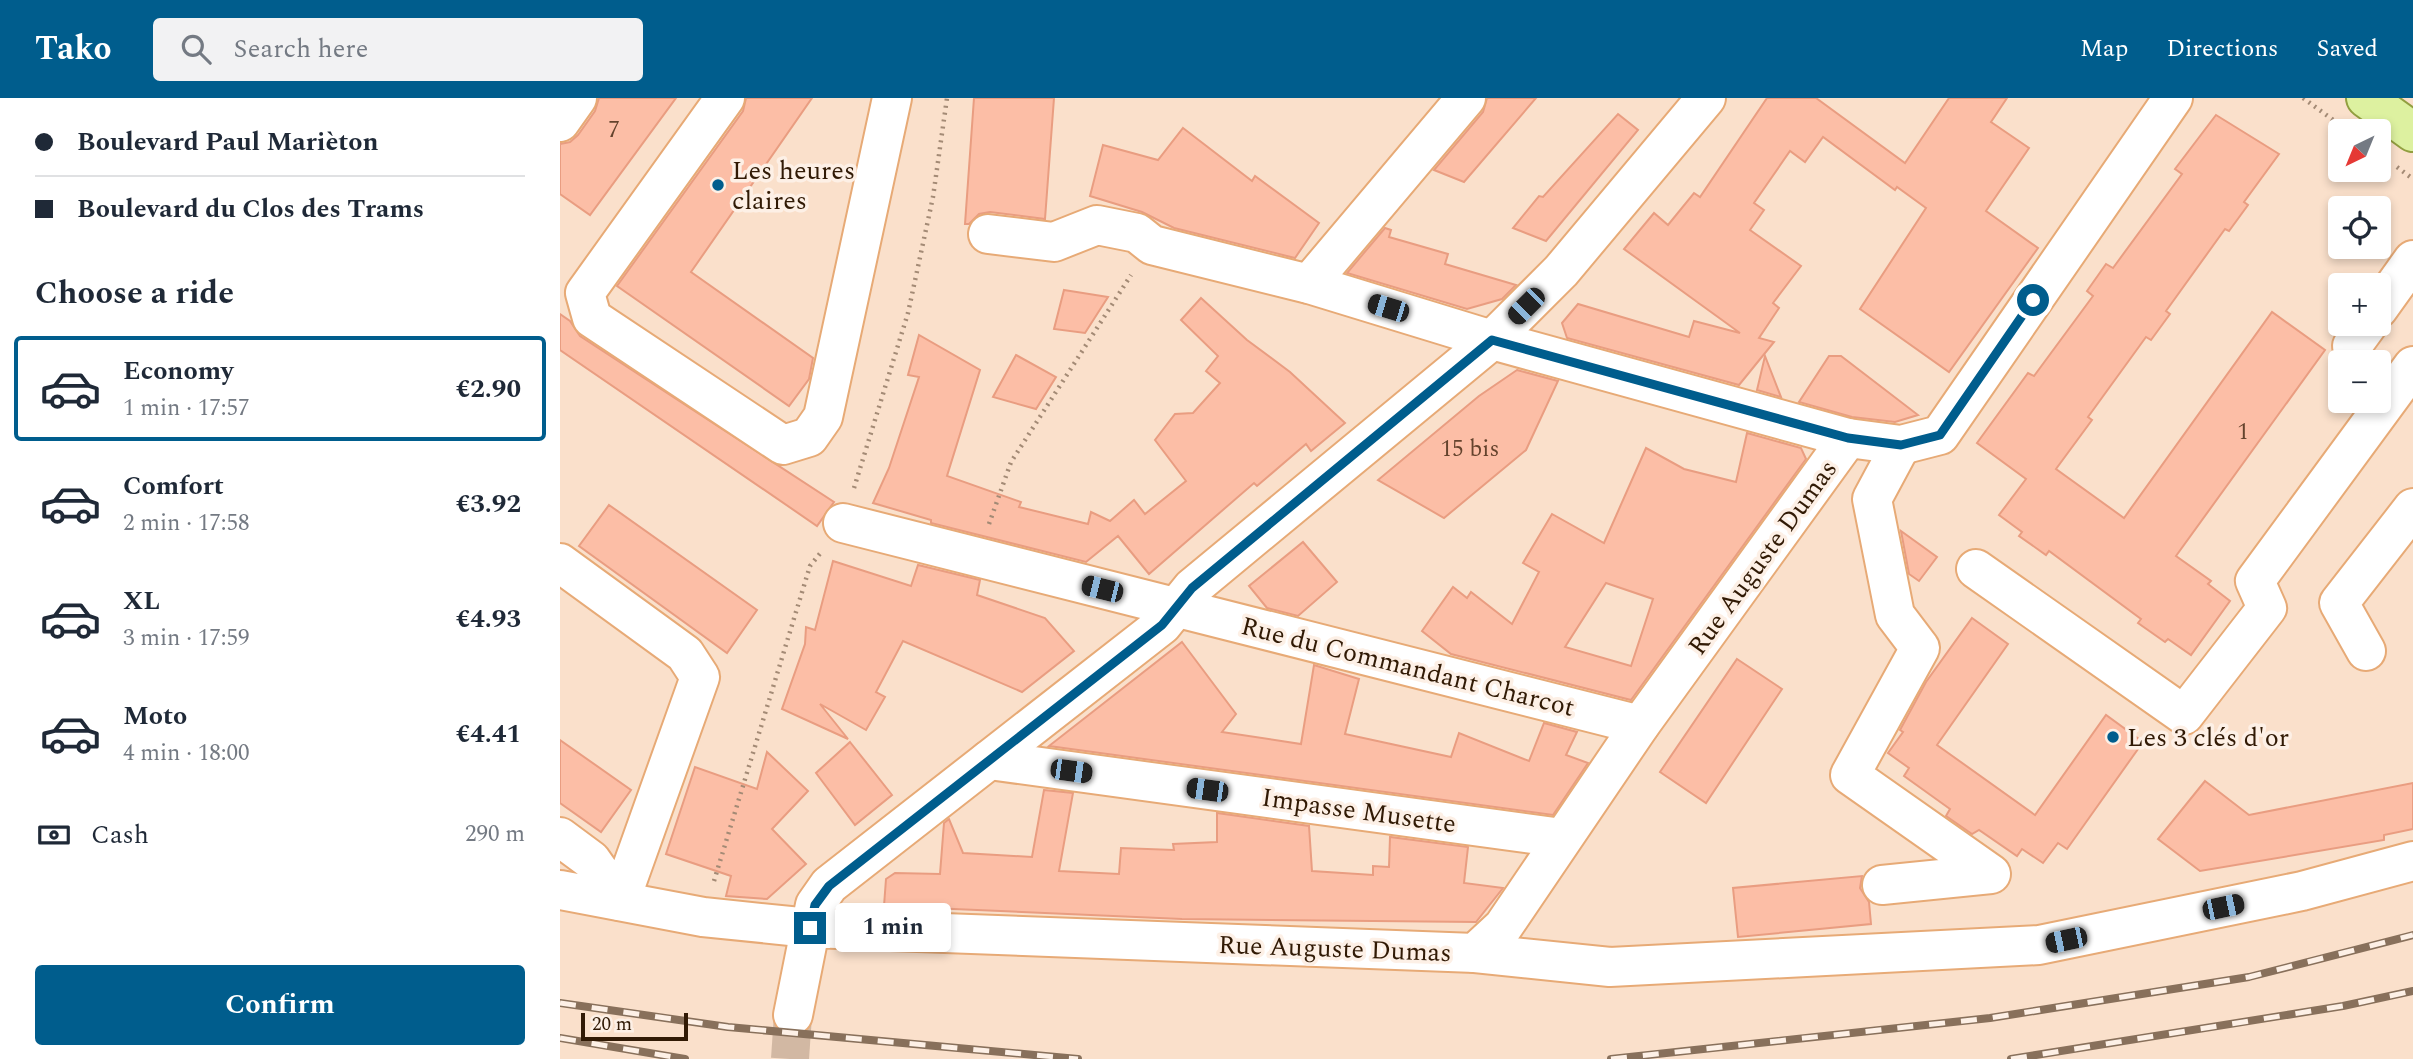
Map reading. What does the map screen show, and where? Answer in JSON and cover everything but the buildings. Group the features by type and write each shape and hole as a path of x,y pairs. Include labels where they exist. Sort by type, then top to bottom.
{"main road":[{"path":"2366,98 2413,132"}],"street":[{"path":"560,122 577,98"},
{"path":"725,98 585,293 592,318 783,445 809,437 823,417 892,98"},
{"path":"1310,284 1466,98"},
{"path":"793,1015 815,905 829,886 1162,625 1192,588 1492,340 1561,271 1706,98"},
{"path":"988,234 1054,242 1097,225 1137,233 1152,246 1310,284 1492,340 1848,438 1901,445 1940,435 2173,98"},
{"path":"2391,291 2413,260"},
{"path":"1976,569 2184,715 2267,608 2255,582 2413,366"},
{"name":"Rue Auguste Dumas","path":"560,890 703,917 810,928 1475,953 1503,927 1640,725 1848,438"},
{"path":"1882,886 1991,874 1850,775 1920,649 1895,615 1872,499 1901,445"},
{"path":"2366,651 2339,603 2413,508"},
{"name":"Rue du Commandant Charcot","path":"843,523 1640,725"},
{"path":"560,563 685,654 700,677 620,901"},
{"name":"Impasse Musette","path":"989,760 1562,838"},
{"path":"560,836 591,860 620,901"},
{"path":"1475,953 1610,967 2039,945 2302,891 2413,862"}],"path":[{"path":"2303,98 2331,119"},
{"path":"978,557 1011,462 1120,291 1152,246"}],"tunnel":[{"path":"790,1059 793,1015"}],"railway":[{"path":"1611,1059 1990,1018 2249,977 2413,935"},
{"path":"2011,1059 2343,1006 2413,991"},
{"path":"560,1003 728,1027 1078,1059"},
{"path":"560,1038 685,1059"}],"place":[{"name":"Les heures claires","path":"718,185"},
{"name":"Les 3 clés d'or","path":"2113,737"}],"route":[{"path":"810,928 815,905 829,886 1162,625 1192,588 1492,340 1848,438 1901,445 1940,435 2033,300"}]}
